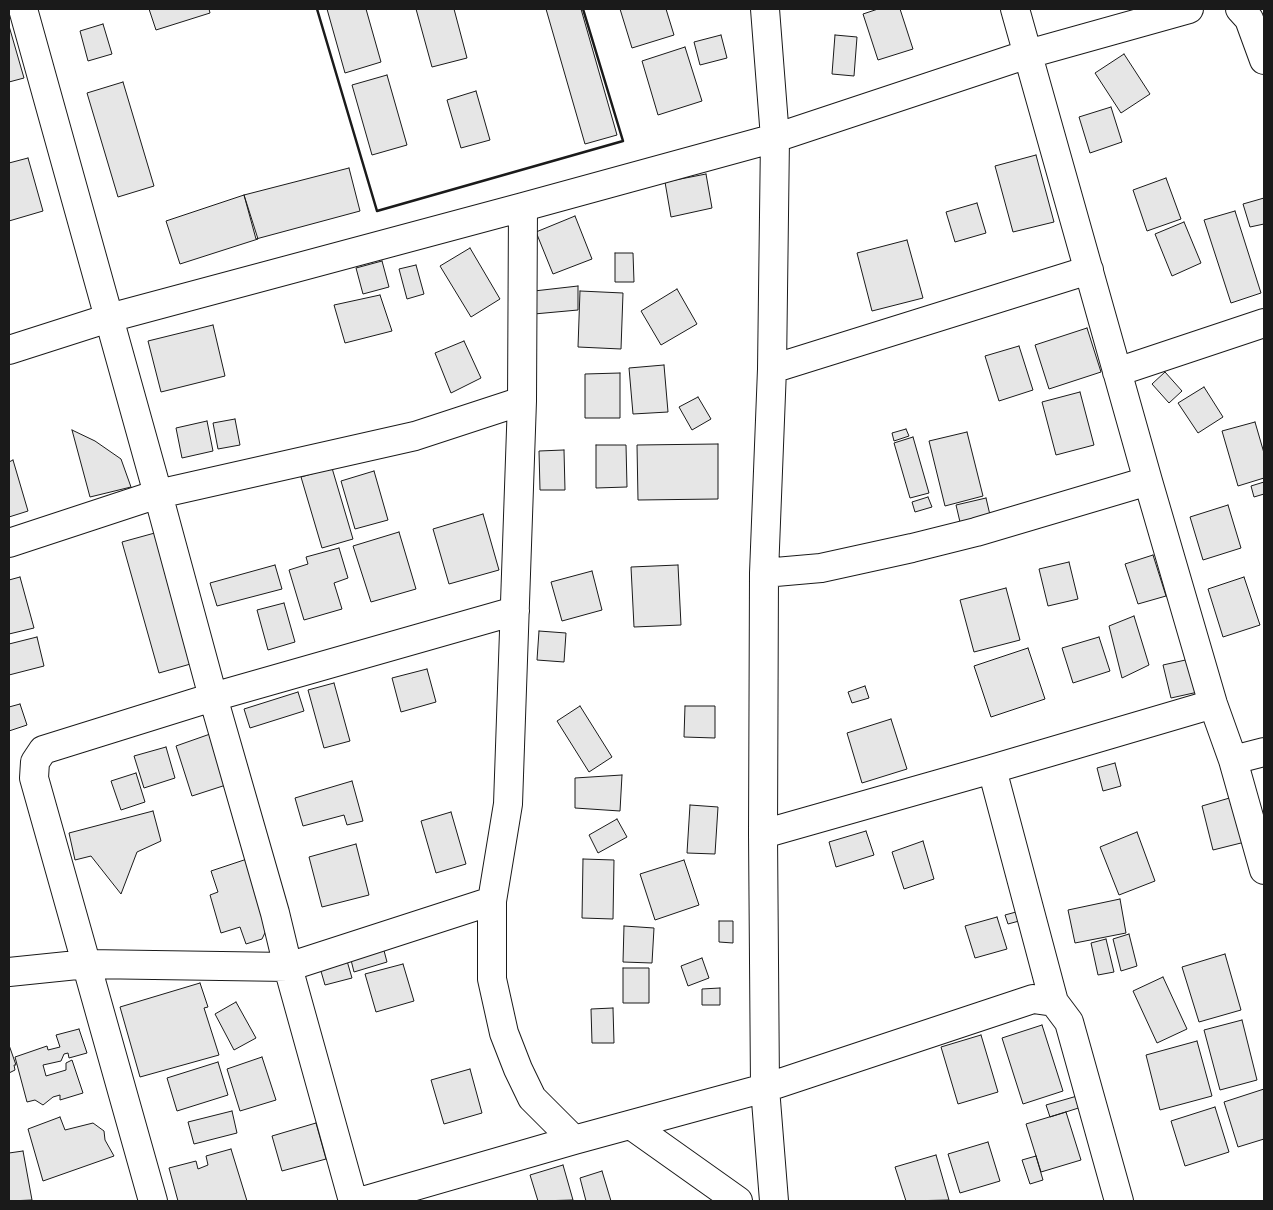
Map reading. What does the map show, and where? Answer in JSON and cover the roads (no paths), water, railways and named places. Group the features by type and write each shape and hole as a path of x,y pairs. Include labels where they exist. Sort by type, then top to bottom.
{"street":[{"path":"23,9 158,494 212,697 275,913 288,967 353,1201"},
{"path":"765,9 775,138 772,370 764,574 763,834 765,1088 774,1201"},
{"path":"1015,9 1148,481 1213,704 1233,760 1264,870"},
{"path":"9,350 109,318 523,208 775,138 1028,54 1189,9"},
{"path":"1240,9 1249,19 1264,60"},
{"path":"523,208 522,401 508,804 492,901 492,979 504,1033 518,1070 532,1098 574,1140"},
{"path":"772,370 1089,270"},
{"path":"1117,372 1264,323"},
{"path":"9,543 158,494 415,436 522,401"},
{"path":"764,574 821,568 912,548 976,532 1148,481"},
{"path":"153,1201 34,778 35,762 43,750 212,697 514,611"},
{"path":"763,834 1213,704"},
{"path":"1233,760 1264,752"},
{"path":"992,769 1054,1002 1069,1022 1120,1201"},
{"path":"9,972 87,964 288,967 492,901"},
{"path":"363,1201 574,1140 765,1088 1033,999 1054,1002"},
{"path":"631,1125 738,1201"}]}
